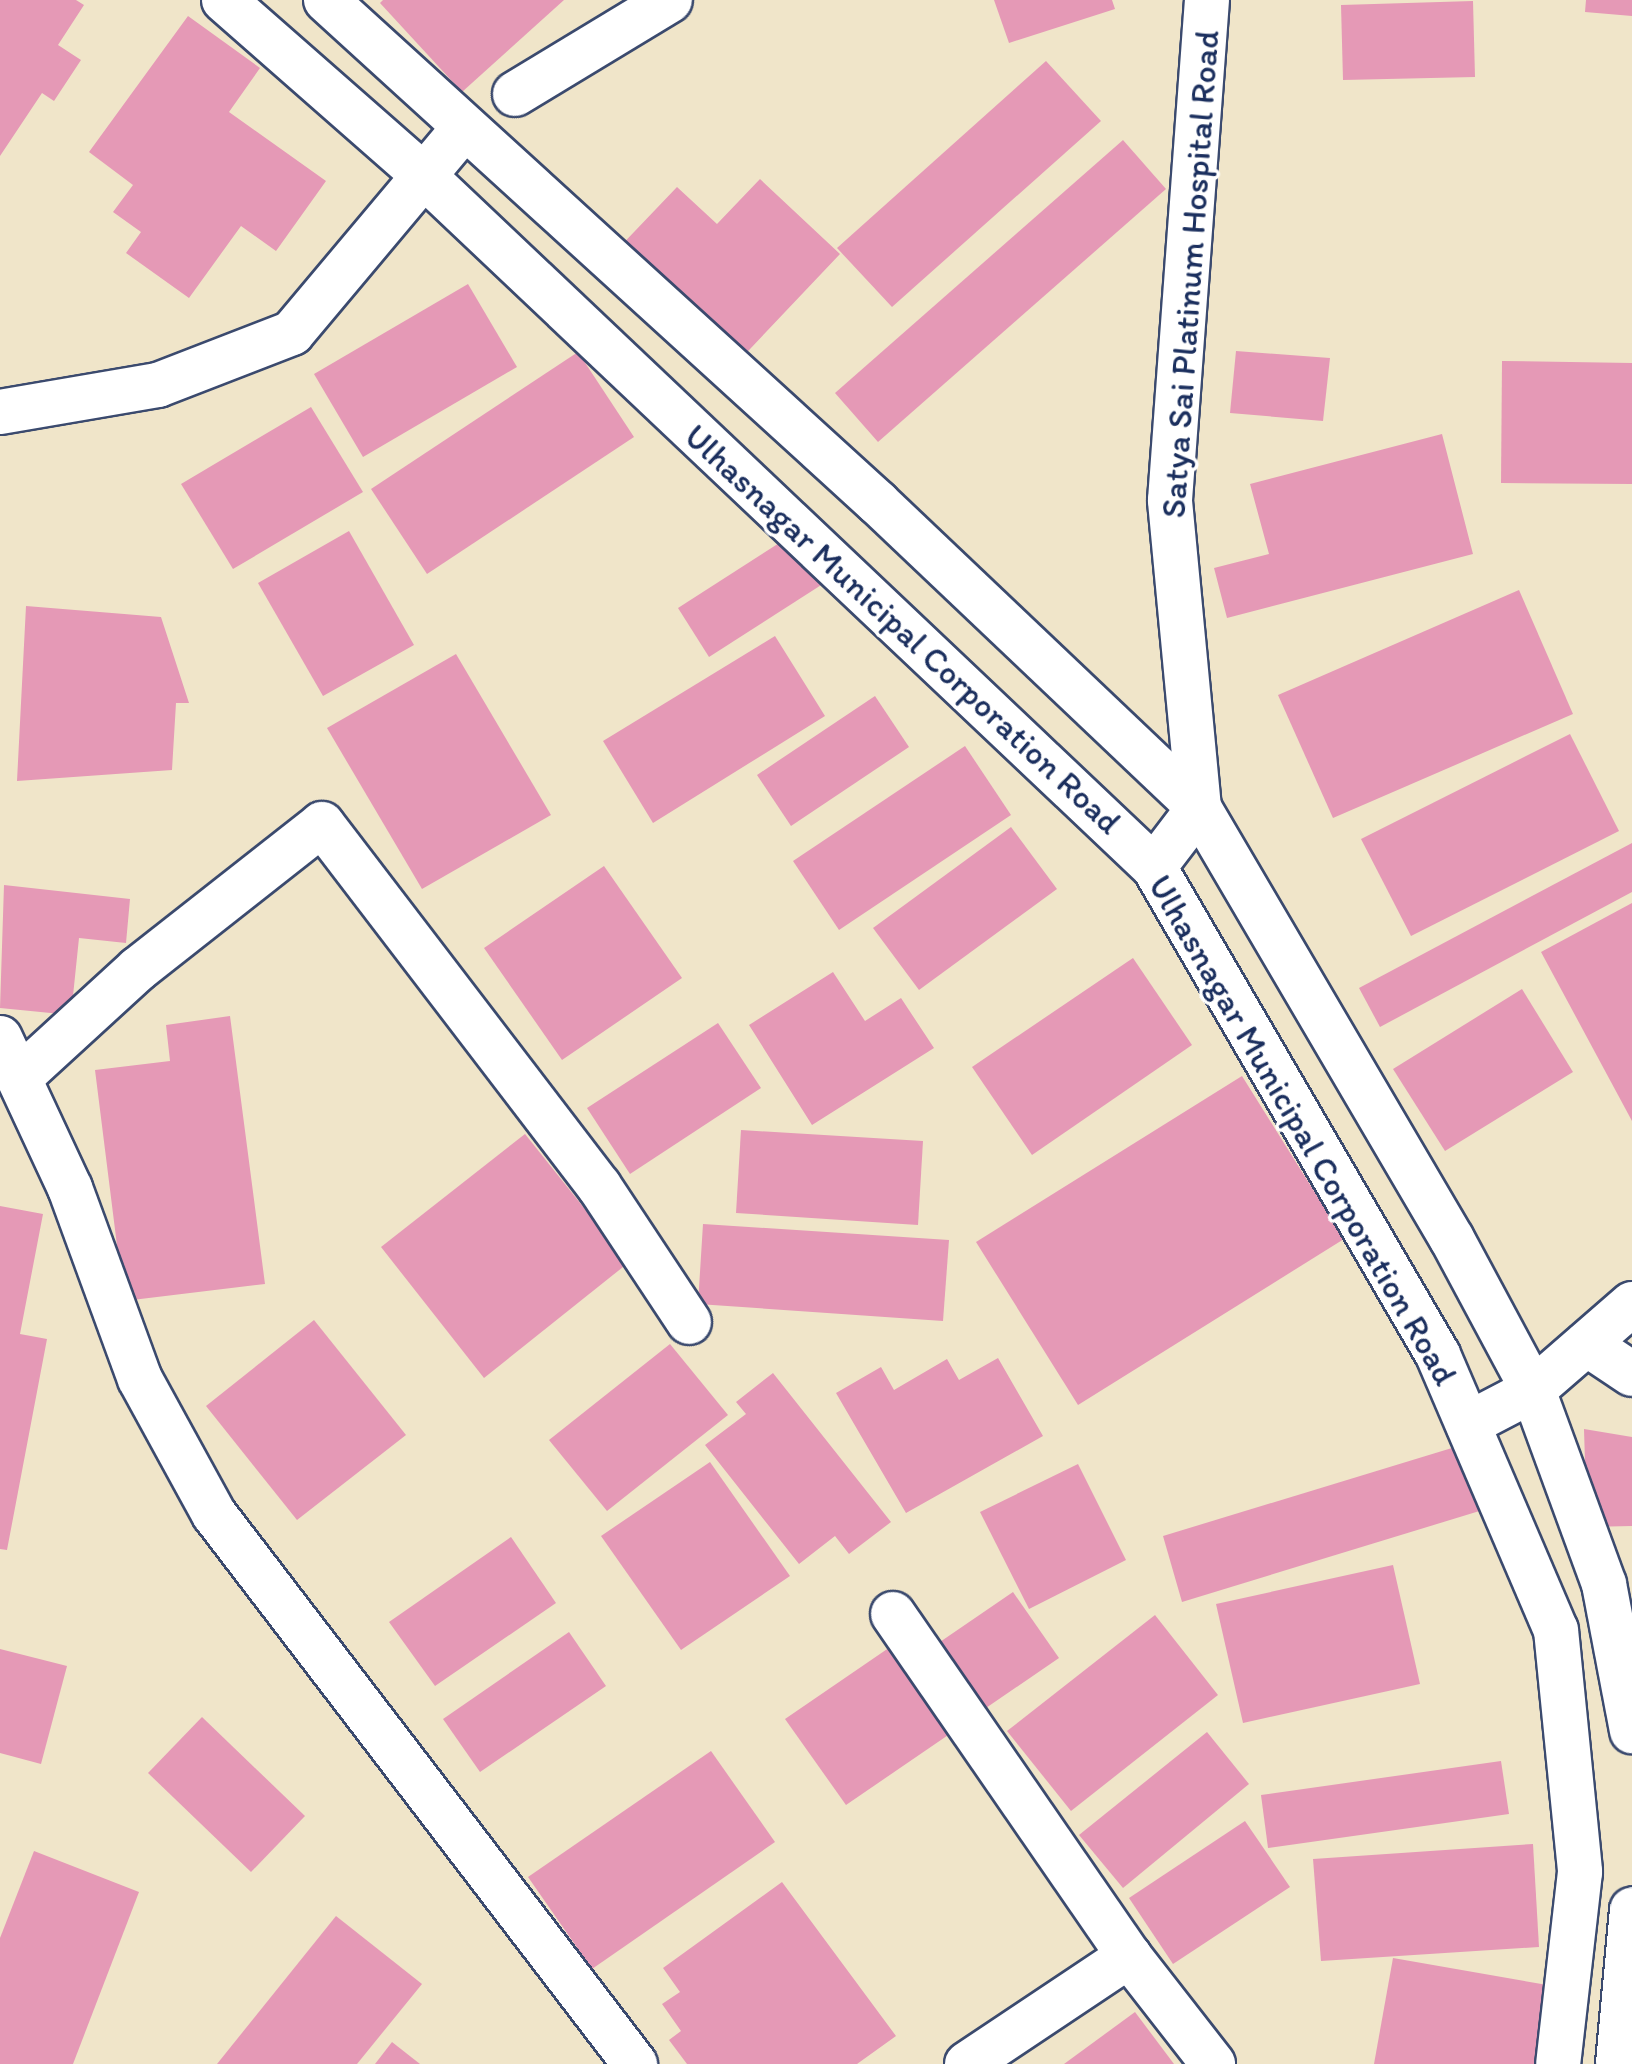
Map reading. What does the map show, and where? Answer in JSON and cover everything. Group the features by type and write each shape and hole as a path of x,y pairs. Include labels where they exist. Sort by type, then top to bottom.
{"main road":[{"name":"Ulhasnagar Municipal Corporation Road","path":"224,0 424,176 1154,867 1438,1355 1556,1630 1580,1872 1558,2064"},
{"name":"Ulhasnagar Municipal Corporation Road","path":"326,0 878,503 1199,808 1452,1239 1533,1390 1604,1584 1632,1731"},
{"name":"Satya Sai Platinum Hospital Road","path":"1199,808 1170,500 1207,0"},
{"path":"515,94 658,7"},
{"path":"0,412 158,385 292,333 464,128"},
{"path":"1154,867 1199,808"},
{"path":"19,1078 138,969 322,824 599,1186 689,1322"},
{"path":"0,1038 70,1188 140,1379 214,1514 635,2064"},
{"path":"1468,1424 1533,1390 1632,1304"},
{"path":"1587,1344 1632,1374"},
{"path":"893,1614 1129,1956 1213,2064"},
{"path":"1618,2064 1632,1910"},
{"path":"967,2064 1129,1956"}],"building":[{"path":"0,0 76,0 84,5 58,45 81,60 54,101 42,93 0,156"},
{"path":"383,0 564,0 462,92 380,3"},
{"path":"994,0 1112,0 1115,9 1009,43"},
{"path":"1586,0 1632,0 1632,16 1585,12"},
{"path":"1473,1 1475,77 1343,80 1341,5"},
{"path":"188,16 260,68 229,112 326,181 276,251 241,226 189,298 126,253 141,232 113,212 133,185 89,152"},
{"path":"1046,61 1101,121 892,307 837,248"},
{"path":"1123,140 1166,189 878,442 835,393"},
{"path":"760,179 840,254 733,367 613,254 677,187 717,224"},
{"path":"468,284 517,367 363,457 314,374"},
{"path":"1236,351 1330,358 1323,421 1230,413"},
{"path":"578,352 634,437 427,574 371,489"},
{"path":"1502,361 1632,363 1632,484 1501,483"},
{"path":"311,407 363,492 233,569 181,484"},
{"path":"1442,434 1473,554 1227,618 1214,568 1269,554 1250,484"},
{"path":"349,531 414,645 323,696 258,583"},
{"path":"798,531 829,580 709,657 678,608"},
{"path":"1519,590 1573,714 1333,818 1278,695"},
{"path":"26,606 161,617 189,703 176,703 172,770 17,781"},
{"path":"775,636 825,716 653,823 603,741"},
{"path":"456,654 551,815 422,889 327,728"},
{"path":"875,696 909,747 791,826 757,775"},
{"path":"1570,734 1619,831 1411,936 1361,839"},
{"path":"965,746 1011,815 839,930 793,861"},
{"path":"1011,827 1057,889 919,990 873,928"},
{"path":"1632,843 1632,892 1380,1027 1359,988"},
{"path":"604,866 682,978 562,1060 484,948"},
{"path":"4,885 130,899 126,943 79,938 71,1015 0,1008"},
{"path":"1632,903 1632,1121 1541,952"},
{"path":"1133,958 1192,1045 1032,1155 972,1067"},
{"path":"833,972 865,1021 901,998 934,1048 812,1125 749,1025"},
{"path":"1522,989 1573,1072 1445,1151 1393,1069"},
{"path":"230,1016 265,1284 124,1301 95,1070 170,1061 166,1025"},
{"path":"718,1023 761,1088 630,1174 587,1108"},
{"path":"1242,1076 1344,1239 1078,1405 976,1242"},
{"path":"741,1130 923,1141 918,1225 736,1213"},
{"path":"525,1134 628,1263 484,1378 381,1247"},
{"path":"0,1206 43,1214 20,1334 47,1339 7,1550 0,1549"},
{"path":"703,1224 949,1240 943,1321 698,1304"},
{"path":"314,1320 406,1435 297,1520 206,1406"},
{"path":"670,1344 728,1415 607,1511 549,1440"},
{"path":"998,1358 1043,1436 906,1513 836,1393 881,1367 894,1390 947,1359 959,1380"},
{"path":"773,1373 891,1522 849,1554 835,1536 799,1564 705,1445 746,1414 736,1402"},
{"path":"1584,1429 1632,1437 1632,1526 1587,1527"},
{"path":"1465,1444 1486,1509 1182,1602 1163,1536"},
{"path":"710,1462 790,1576 681,1650 601,1536"},
{"path":"1078,1464 1126,1560 1029,1609 980,1512"},
{"path":"511,1537 556,1603 435,1686 389,1622"},
{"path":"1393,1565 1420,1684 1243,1723 1216,1604"},
{"path":"1013,1592 1059,1658 983,1710 937,1644"},
{"path":"1155,1615 1218,1695 1071,1811 1007,1731"},
{"path":"569,1632 606,1686 480,1772 443,1719"},
{"path":"896,1643 957,1729 846,1805 785,1719"},
{"path":"0,1649 67,1666 41,1764 0,1753"},
{"path":"202,1717 305,1816 251,1872 148,1773"},
{"path":"1207,1732 1249,1784 1123,1888 1079,1835"},
{"path":"711,1751 775,1842 592,1969 528,1877"},
{"path":"1501,1761 1509,1814 1268,1848 1261,1795"},
{"path":"1245,1821 1290,1887 1173,1964 1129,1898"},
{"path":"1533,1844 1539,1947 1321,1961 1313,1859"},
{"path":"34,1851 139,1892 73,2064 0,2064 0,1938"},
{"path":"782,1882 896,2036 857,2064 687,2064 669,2040 681,2031 662,2004 680,1992 663,1968"},
{"path":"336,1916 422,1984 357,2064 217,2064"},
{"path":"1393,1958 1553,1986 1540,2064 1374,2064"},
{"path":"1135,2012 1174,2064 1064,2064"},
{"path":"392,2042 420,2064 375,2064"}]}
